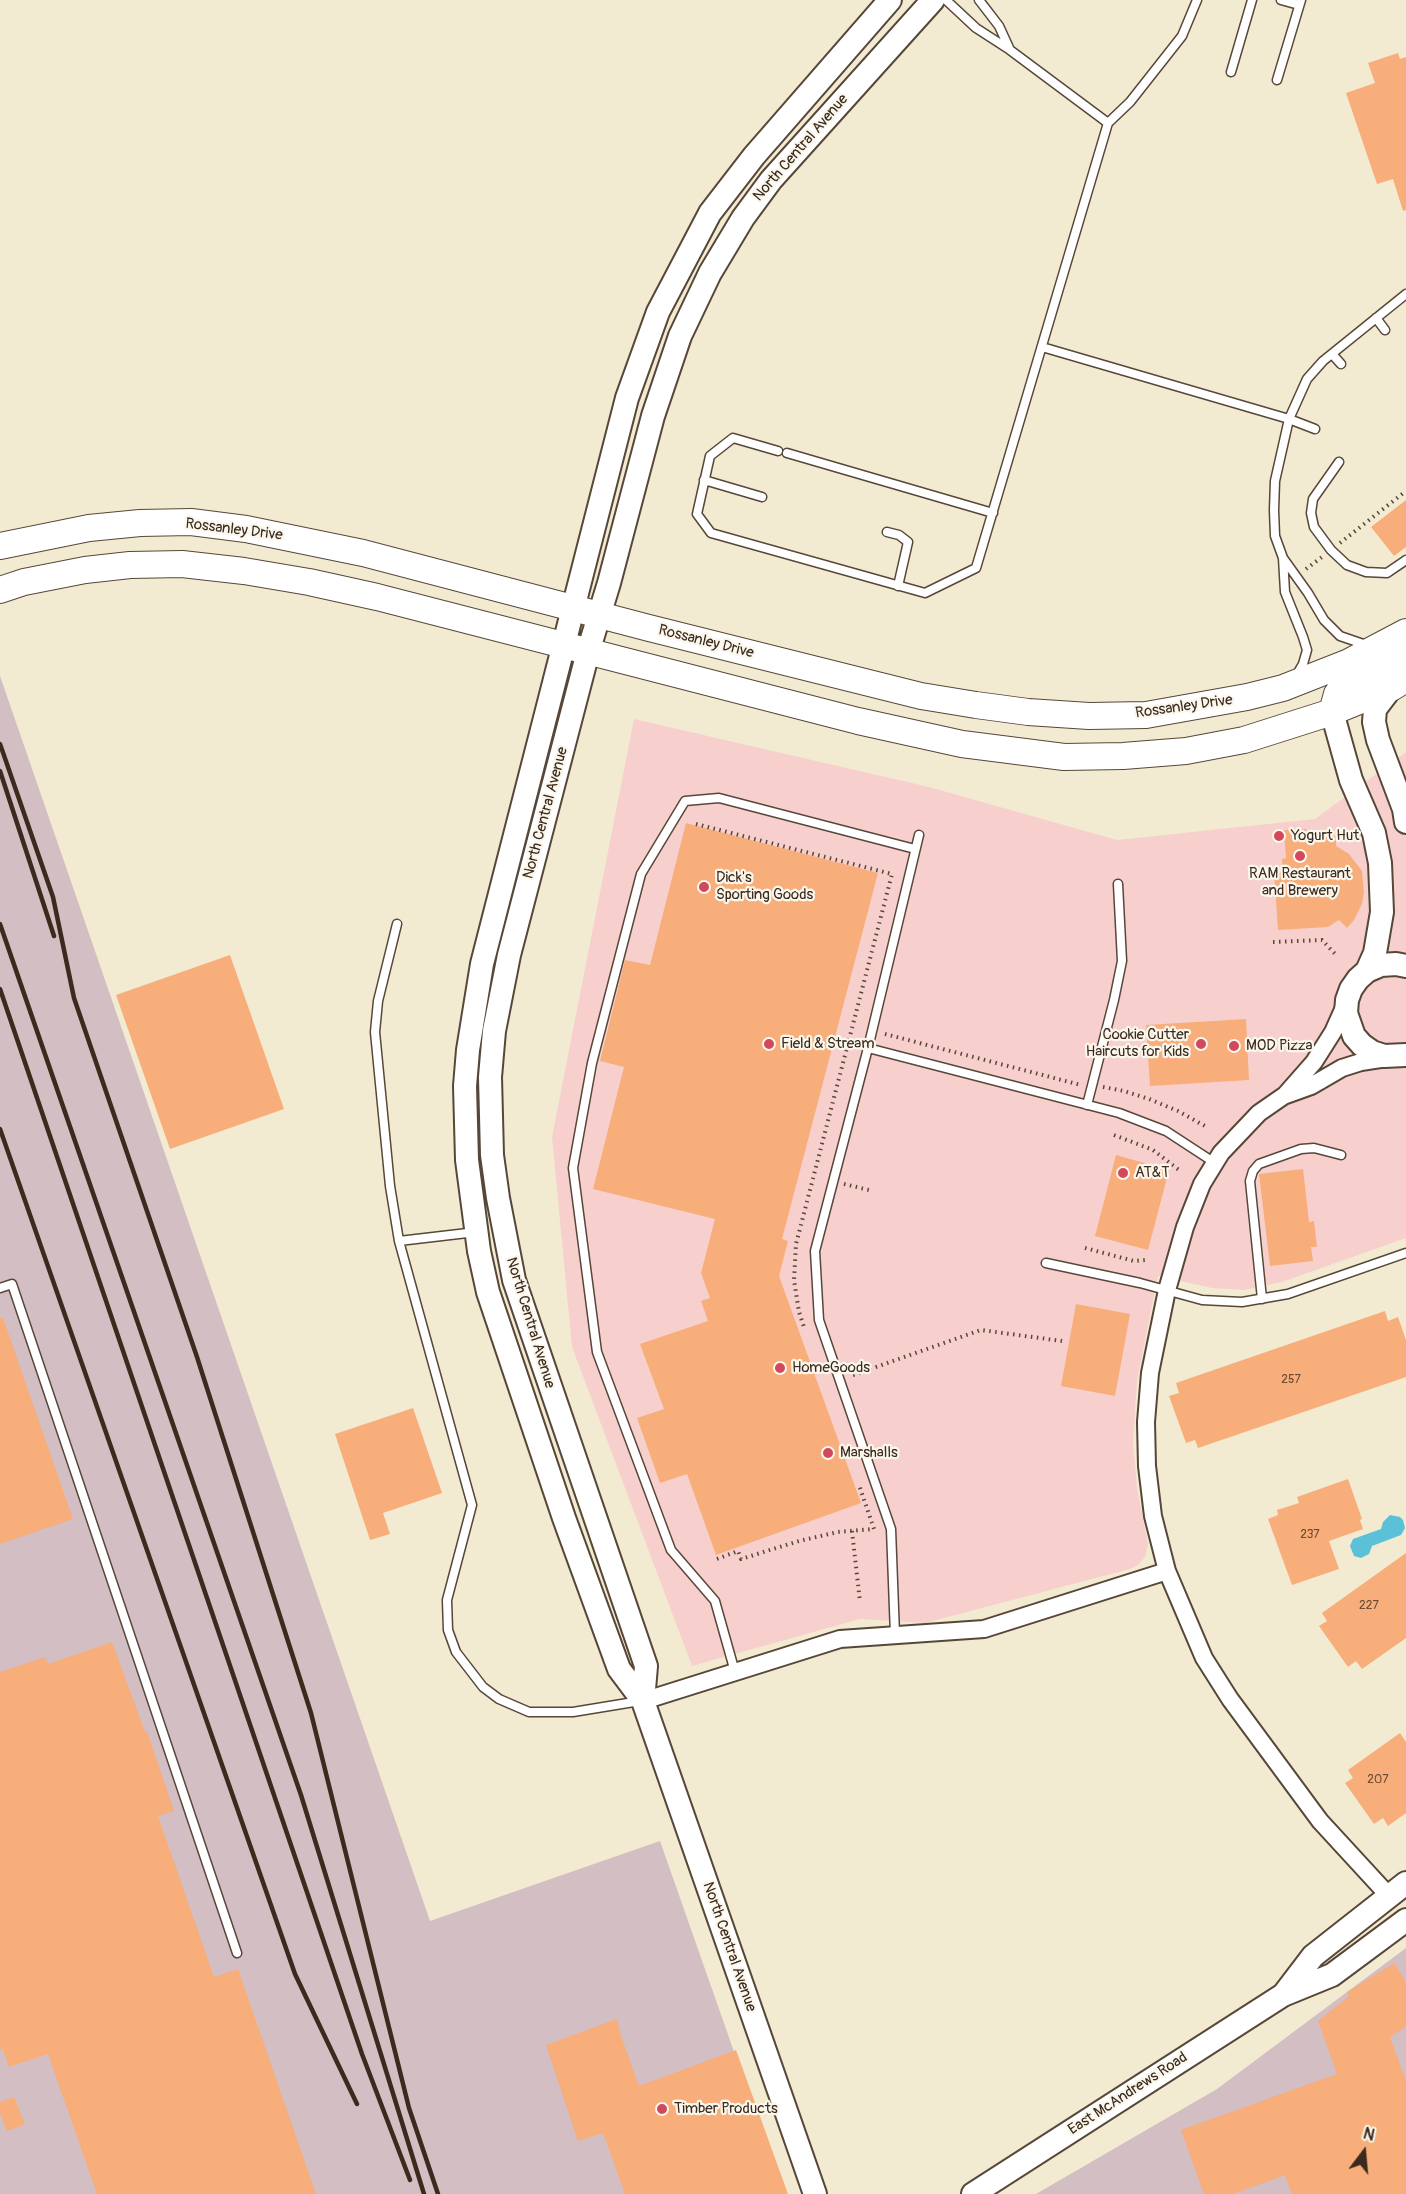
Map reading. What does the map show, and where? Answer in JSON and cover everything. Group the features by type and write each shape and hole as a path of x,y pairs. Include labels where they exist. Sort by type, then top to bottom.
{"main road":[{"name":"Rossanley Drive","path":"0,546 89,528 140,524 191,522 256,531 363,553 921,696 1028,712 1089,716 1146,715 1220,703 1291,684 1349,662 1406,632"},
{"path":"0,590 24,582 85,570 130,565 182,564 244,571 377,597 858,721 962,744 1064,757 1123,756 1186,751 1244,740 1332,712 1398,683"},
{"path":"1332,712 1337,694 1343,687 1406,657"}],"street":[{"name":"North Central Avenue","path":"815,2194 643,1701 619,1669 564,1518 488,1292 476,1232 466,1150 465,1086 469,1041 482,964 627,398 658,312 711,213 754,156 890,0"},
{"name":"North Central Avenue","path":"643,1701 646,1666 514,1280 492,1155 490,1077 494,1031 509,955 588,652 666,374 684,326 710,273 743,218 771,180 933,0"},
{"path":"1398,683 1375,709 1374,722 1378,740 1404,809 1406,822"},
{"path":"1332,712 1351,780 1374,833 1380,863 1382,912 1375,953 1367,971"},
{"path":"1283,1995 1313,1956 1398,1890 1320,1821 1230,1699 1204,1658 1167,1571 1153,1516 1147,1466 1146,1422 1150,1373 1167,1290 1185,1227 1202,1184 1221,1153 1259,1113 1285,1095 1314,1062 1324,1047 1358,979 1367,971 1381,965 1406,966"},
{"path":"1347,1000 1348,1025 1358,1041 1372,1052 1401,1056"},
{"path":"1285,1095 1311,1086 1342,1068 1361,1062 1401,1056"},
{"path":"643,1701 840,1639 984,1629 1167,1571"},
{"path":"1283,1995 1332,1975 1406,1920"},
{"name":"East McAndrews Road","path":"973,2194 1283,1995"}],"lane":[{"path":"946,0 976,28 1010,50 1108,123"},
{"path":"979,0 999,26 1010,50"},
{"path":"993,513 733,438 710,456 697,514 711,533 925,593 976,568 993,513 1108,123 1130,102 1182,36 1197,0"},
{"path":"1231,72 1252,0"},
{"path":"1277,80 1300,3 1281,0"},
{"path":"1375,649 1340,636 1324,620 1283,558 1275,536 1275,481 1289,419 1307,379 1332,354 1406,294"},
{"path":"1376,318 1385,330"},
{"path":"1041,347 1289,419 1315,429"},
{"path":"1332,354 1341,364"},
{"path":"1339,462 1313,499 1311,513 1314,527 1331,550 1347,565 1377,573 1387,573 1406,560"},
{"path":"704,480 762,496"},
{"path":"887,532 898,535 908,542 898,586"},
{"path":"1283,558 1285,592 1304,636 1307,650 1304,664 1291,684"},
{"path":"735,1672 716,1600 671,1550 597,1352 573,1168 592,1063 641,873 685,801 719,798 915,849"},
{"path":"895,1635 891,1529 819,1320 815,1251 868,1048 919,835"},
{"path":"1087,1105 1122,961 1118,884"},
{"path":"397,924 378,1001 375,1032 390,1186 399,1241 472,1505 447,1600 448,1630 456,1652 483,1687 499,1699 529,1712 573,1712 643,1701"},
{"path":"868,1048 1119,1113 1166,1131 1215,1163"},
{"path":"1262,1299 1250,1181 1253,1171 1259,1164 1301,1149 1314,1149 1341,1155"},
{"path":"399,1241 476,1232"},
{"path":"1046,1263 1202,1300 1242,1302 1288,1294 1406,1253"},
{"path":"0,1288 12,1284 237,1953"}],"path":[{"path":"1306,569 1406,490"},
{"path":"1273,942 1322,940 1336,956"},
{"path":"854,1026 1078,1085 1112,1088 1149,1099 1205,1126"},
{"path":"1114,1135 1153,1150 1179,1170"},
{"path":"1085,1248 1134,1261 1146,1260"},
{"path":"840,1380 981,1330 1062,1341"},
{"path":"852,1531 860,1602"}],"shaded area":[{"path":"0,676 430,1921 660,1841 784,2194 0,2194"},
{"path":"634,719 929,787 1117,840 1315,819 1406,752 1406,1238 1282,1282 1244,1290 1212,1288 1158,1276 1137,1381 1133,1443 1137,1488 1148,1544 1145,1557 1138,1565 925,1623 860,1619 692,1666 572,1347 552,1137"},
{"path":"1406,1948 1406,2194 1036,2194 1217,2089"}],"water":[{"path":"1390,1515 1403,1520 1405,1528 1401,1535 1372,1546 1369,1554 1361,1558 1354,1556 1350,1546 1353,1539 1381,1529 1383,1522"}],"building":[{"path":"1398,53 1400,59 1406,57 1406,210 1403,211 1393,179 1377,184 1346,93 1375,83 1368,63"},
{"path":"1406,500 1406,547 1394,556 1371,527"},
{"path":"686,823 878,873 782,1239 788,1241 779,1276 861,1503 716,1555 687,1474 660,1483 637,1418 664,1409 640,1344 708,1321 701,1301 710,1298 701,1273 715,1219 593,1189 624,1067 600,1061 625,960 650,965"},
{"path":"1306,829 1306,838 1336,836 1336,846 1349,854 1362,871 1364,892 1362,904 1347,928 1339,920 1328,927 1278,930 1274,872 1283,872 1282,859 1286,858 1284,830"},
{"path":"230,955 284,1109 170,1149 116,995"},
{"path":"1246,1019 1249,1080 1150,1086 1146,1025"},
{"path":"1116,1155 1169,1170 1148,1250 1095,1236"},
{"path":"1303,1169 1309,1222 1314,1221 1317,1247 1311,1247 1313,1261 1270,1266 1259,1174"},
{"path":"1076,1304 1130,1314 1115,1396 1061,1386"},
{"path":"1385,1311 1388,1321 1398,1317 1406,1340 1406,1377 1198,1448 1195,1440 1186,1443 1169,1396 1179,1393 1176,1383"},
{"path":"0,1318 3,1318 73,1519 0,1544"},
{"path":"413,1408 442,1493 383,1513 390,1534 370,1540 335,1434"},
{"path":"1348,1479 1362,1519 1360,1520 1363,1529 1329,1541 1339,1569 1292,1585 1268,1519 1278,1515 1277,1510 1299,1503 1297,1497"},
{"path":"1406,1553 1406,1638 1362,1669 1356,1661 1348,1667 1319,1626 1327,1621 1322,1613"},
{"path":"112,1642 145,1732 147,1731 174,1811 158,1816 214,1977 238,1969 316,2194 97,2194 48,2054 9,2067 3,2049 0,2050 0,1672 45,1657 48,1664"},
{"path":"1400,1733 1406,1742 1406,1813 1388,1826 1383,1818 1374,1824 1345,1783 1353,1778 1348,1770"},
{"path":"1394,1963 1406,1982 1406,2026 1390,2037 1406,2081 1406,2194 1292,2194 1285,2175 1233,2194 1204,2194 1181,2130 1337,2074 1318,2021 1349,1996 1347,1992"},
{"name":"Timber Products","path":"617,2019 639,2086 736,2050 788,2194 625,2194 603,2133 578,2141 546,2045"},
{"path":"14,2097 25,2124 7,2131 0,2113 0,2102"}],"railway":[{"path":"0,744 53,897 74,998 197,1357 311,1713 409,2108 438,2194"},
{"path":"0,771 54,936"},
{"path":"0,924 301,1795 424,2194"},
{"path":"0,989 362,2054 410,2180"},
{"path":"0,1129 295,1974 357,2104"}],"place":[{"name":"Yogurt Hut","path":"1279,836"},
{"name":"RAM Restaurant and Brewery","path":"1300,856"},
{"name":"Dick's Sporting Goods","path":"704,887"},
{"name":"Field & Stream","path":"769,1044"},
{"name":"Cookie Cutter Haircuts for Kids","path":"1201,1044"},
{"name":"MOD Pizza","path":"1234,1046"},
{"name":"AT&T","path":"1123,1173"},
{"name":"HomeGoods","path":"780,1368"},
{"name":"Marshalls","path":"828,1453"},
{"name":"Timber Products","path":"662,2109"}]}
